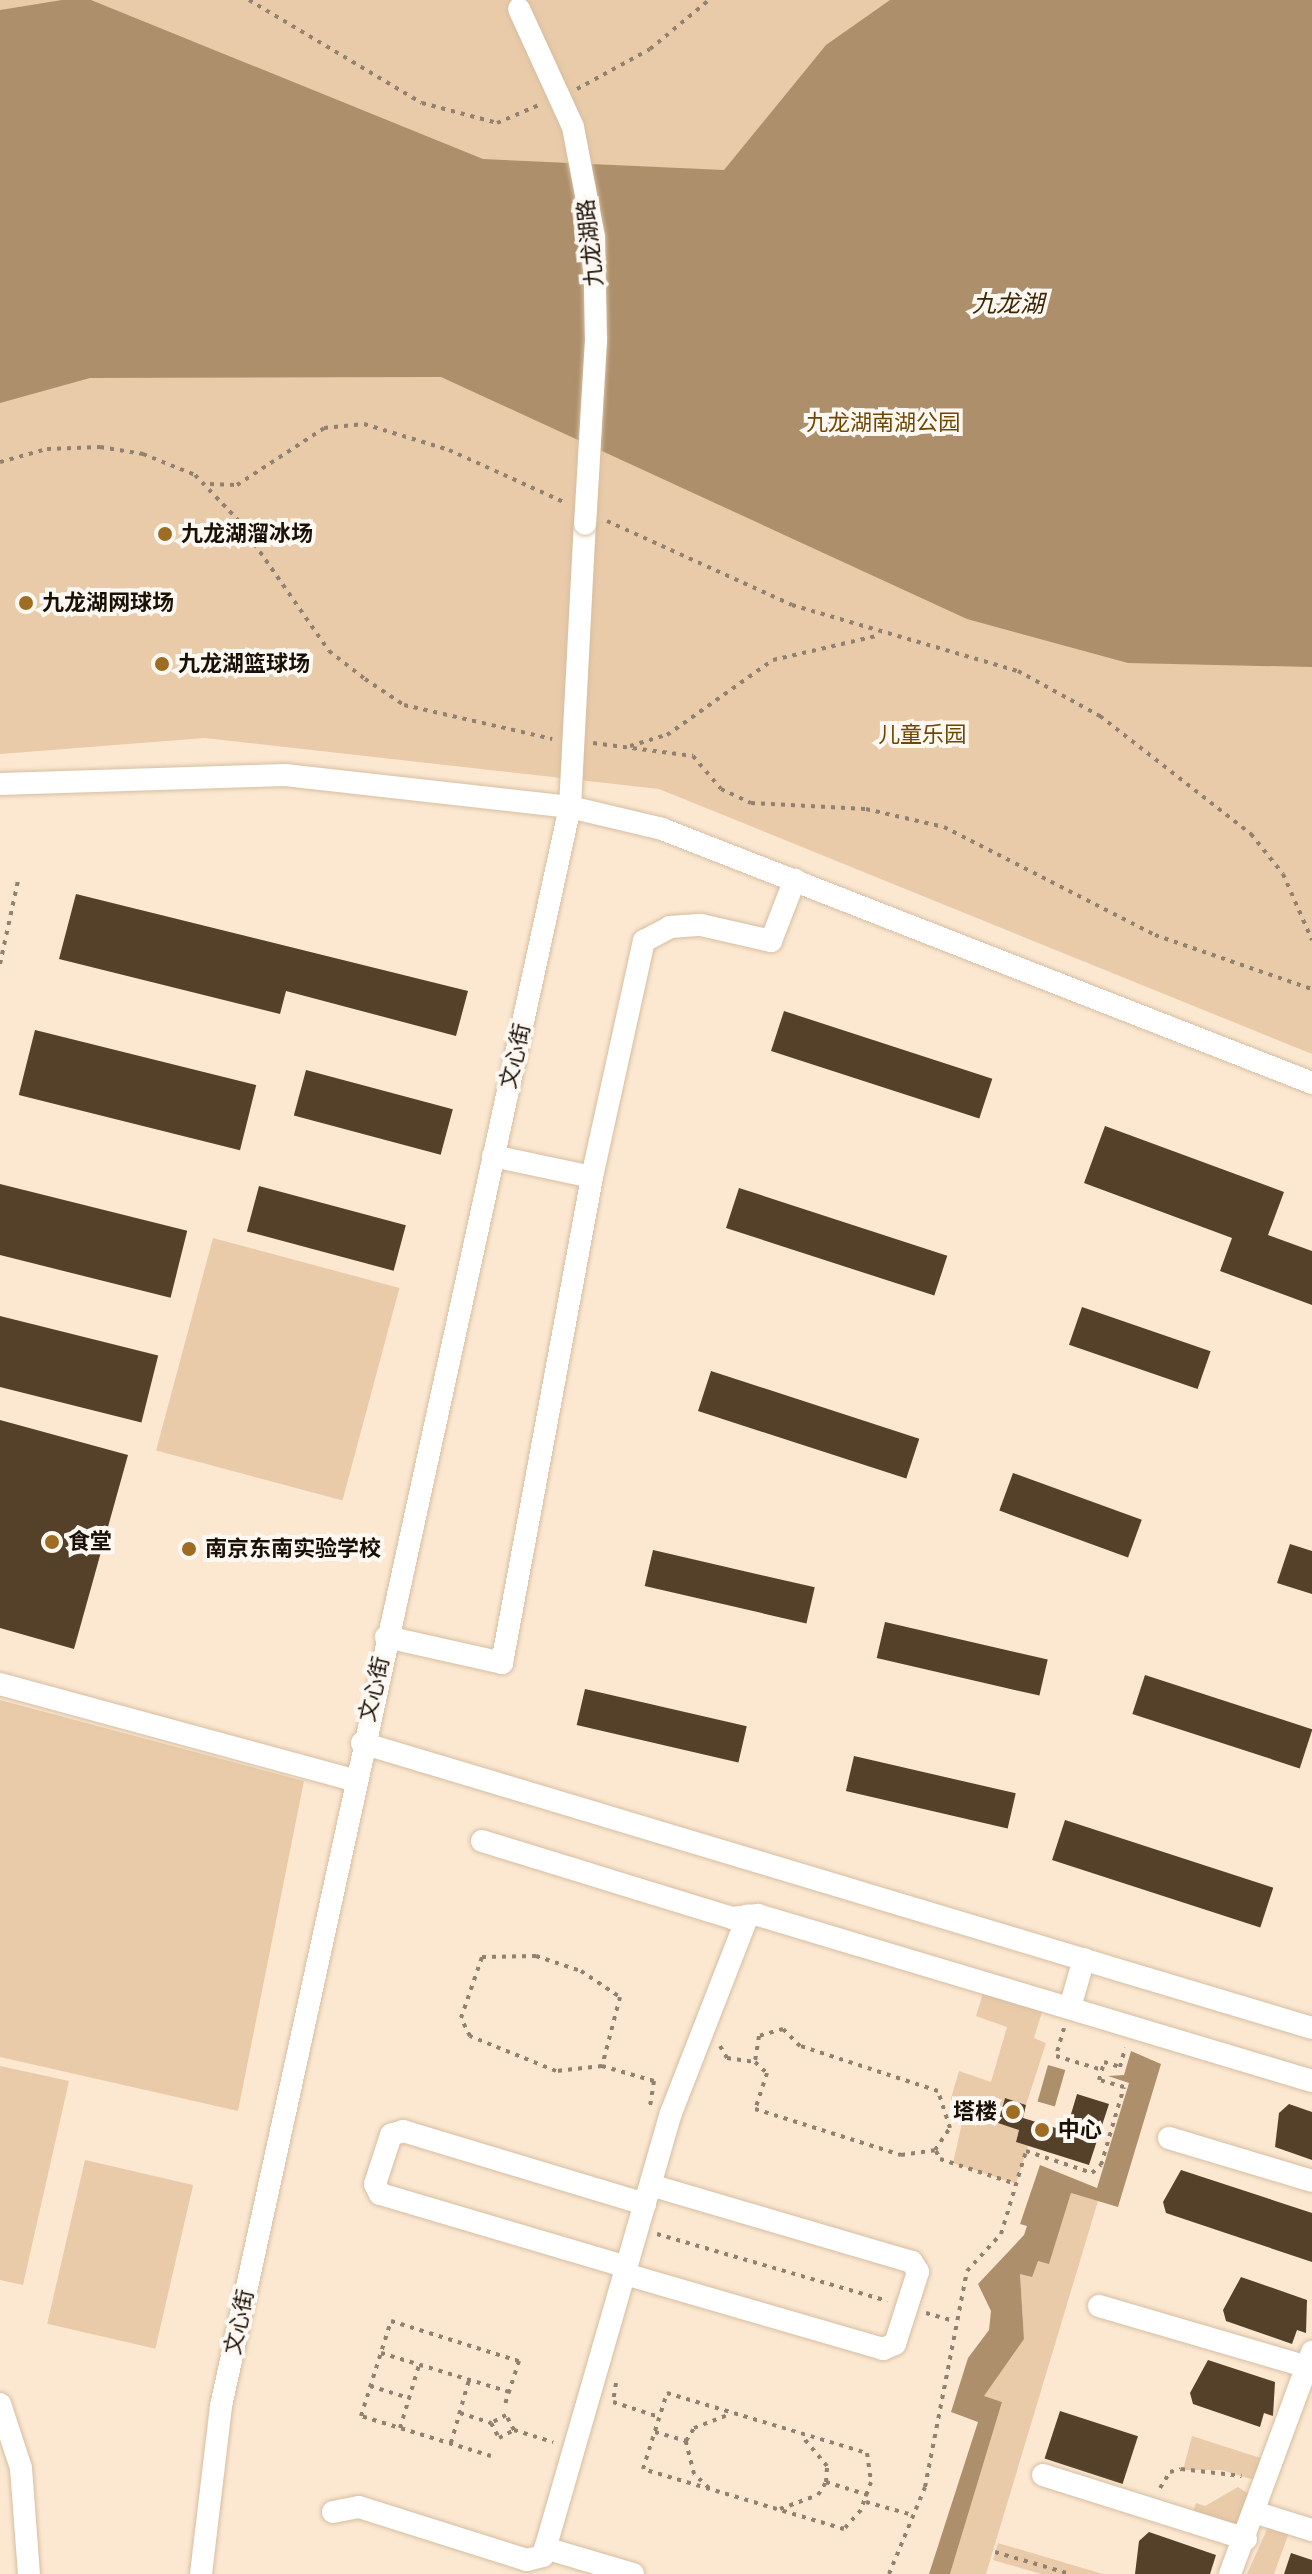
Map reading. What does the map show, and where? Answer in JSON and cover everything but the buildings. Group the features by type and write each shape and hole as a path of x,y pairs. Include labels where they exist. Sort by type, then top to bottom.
{"street":[{"name":"九龙湖路","path":"516,4 573,127 594,237 570,807"},
{"path":"0,784 285,775 570,807 662,829 1312,1083"},
{"name":"文心街","path":"201,2574 221,2406 362,1743 570,807"},
{"path":"386,1637 502,1663 592,1177 644,941 670,927 701,925 771,941 795,879"},
{"path":"493,1156 592,1177"},
{"path":"0,1684 354,1780"},
{"path":"362,1743 1312,2028"},
{"path":"482,1841 732,1918 748,1916 1070,2007 1312,2081"},
{"path":"333,2512 359,2507 527,2560 543,2556 671,2113 748,1916"},
{"path":"1070,2007 1084,1959"},
{"path":"403,2131 648,2195 912,2262 918,2272 895,2344 883,2349 626,2271 380,2194 375,2184 391,2135 403,2131"},
{"path":"1169,2138 1312,2181"},
{"path":"1099,2306 1310,2360 1268,2484 1230,2574"},
{"path":"0,2404 21,2468 29,2574"},
{"path":"1043,2475 1246,2539"},
{"path":"1257,2513 1312,2530"},
{"path":"545,2548 633,2574"}],"path":[{"path":"249,0 422,103 466,118 497,123 554,99"},
{"path":"568,93 611,75 709,0"},
{"path":"0,462 47,449 100,447 143,454 210,484 237,485 324,428 364,424 449,450 792,605 880,636 1018,671 1157,755 1251,834 1283,874 1312,940"},
{"path":"210,484 329,651 365,679 404,705 563,740"},
{"path":"628,747 667,735 773,660 880,636"},
{"path":"577,742 693,756 721,789 751,803 854,808 944,827 1155,935 1312,989"},
{"path":"0,964 18,881"},
{"path":"602,2066 620,1997 581,1971 536,1956 482,1957 461,2018 470,2036 556,2071 602,2066 654,2081 647,2106 671,2113"},
{"path":"1070,2007 1056,2056 1102,2070"},
{"path":"705,2027 725,2034 720,2047 727,2058 755,2062 767,2073 755,2109 901,2155 935,2150"},
{"path":"755,2062 759,2036 783,2029 800,2046 923,2083 938,2091 951,2116 935,2150"},
{"path":"889,2574 913,2515 934,2450 954,2321 967,2271 1001,2234 1026,2151 1092,2173 1101,2165 1124,2087 1099,2080 1104,2062 1120,2067 1127,2041 1139,2045"},
{"path":"935,2150 940,2159 1016,2184"},
{"path":"638,2229 954,2321"},
{"path":"491,2456 361,2416 391,2321 519,2361 505,2404"},
{"path":"380,2353 509,2392"},
{"path":"399,2428 419,2365"},
{"path":"595,2377 618,2384 613,2402 659,2417"},
{"path":"451,2443 469,2380"},
{"path":"370,2386 409,2398"},
{"path":"667,2393 867,2453 868,2495 844,2529 643,2469 659,2417 667,2393"},
{"path":"460,2413 491,2423 499,2438 514,2430 575,2448"},
{"path":"711,2490 694,2474 686,2441 694,2428 734,2413"},
{"path":"491,2423 506,2415 514,2430"},
{"path":"655,2432 686,2441"},
{"path":"799,2433 818,2451 826,2482"},
{"path":"1153,2510 1170,2472 1181,2469 1201,2475 1221,2470 1268,2484"},
{"path":"826,2482 868,2495"},
{"path":"778,2510 803,2504 826,2482"},
{"path":"865,2502 913,2515"},
{"path":"995,2552 1070,2574"}],"green space":[{"name":"九龙湖南湖公园","path":"0,0 1312,0 1312,1054 659,789 205,738 0,754"},
{"path":"213,1238 399,1288 342,1500 156,1451"},
{"path":"0,1700 304,1781 238,2111 0,2057"},
{"path":"983,1993 1042,2012 1034,2038 1046,2043 1026,2105 1005,2098 998,2122 1019,2130 1016,2142 1028,2146 1016,2184 953,2163 962,2123 951,2098 959,2071 991,2082 1007,2027 976,2016"},
{"path":"0,2066 69,2081 23,2285 0,2280"},
{"path":"85,2160 193,2185 155,2349 47,2324"},
{"path":"1071,2193 1098,2201 986,2574 950,2574 1002,2402 983,2396 1024,2339 1020,2273 1038,2261 1049,2263"},
{"path":"1192,2436 1276,2463 1268,2484 1221,2470 1183,2470"},
{"path":"1238,2487 1252,2496 1245,2527 1190,2521 1196,2503 1205,2506"},
{"path":"1272,2518 1292,2524 1274,2574 1247,2574"},
{"path":"998,2543 1103,2574 1041,2574 993,2560"}],"water":[{"name":"九龙湖","path":"62,0 91,0 483,159 724,170 826,45 890,0 1312,0 1312,667 1128,663 967,619 441,377 90,378 0,403 0,10"},
{"path":"1131,2051 1161,2064 1118,2207 1071,2193 1049,2264 1038,2261 1032,2277 1020,2274 1024,2339 984,2396 1002,2402 950,2574 929,2574 978,2422 951,2412 968,2358 989,2330 991,2311 978,2284 1024,2235 1027,2226 1020,2224 1040,2165 1097,2188 1129,2083 1108,2076 1124,2075"},
{"path":"1048,2065 1065,2070 1055,2106 1038,2102"}],"place":[{"name":"九龙湖溜冰场","path":"165,534"},
{"name":"九龙湖网球场","path":"26,603"},
{"name":"九龙湖篮球场","path":"162,664"},
{"name":"食堂","path":"52,1542"},
{"name":"南京东南实验学校","path":"189,1549"},
{"name":"塔楼","path":"1013,2112"},
{"name":"中心","path":"1042,2130"}],"park label":[{"name":"儿童乐园","path":"922,735"}]}
